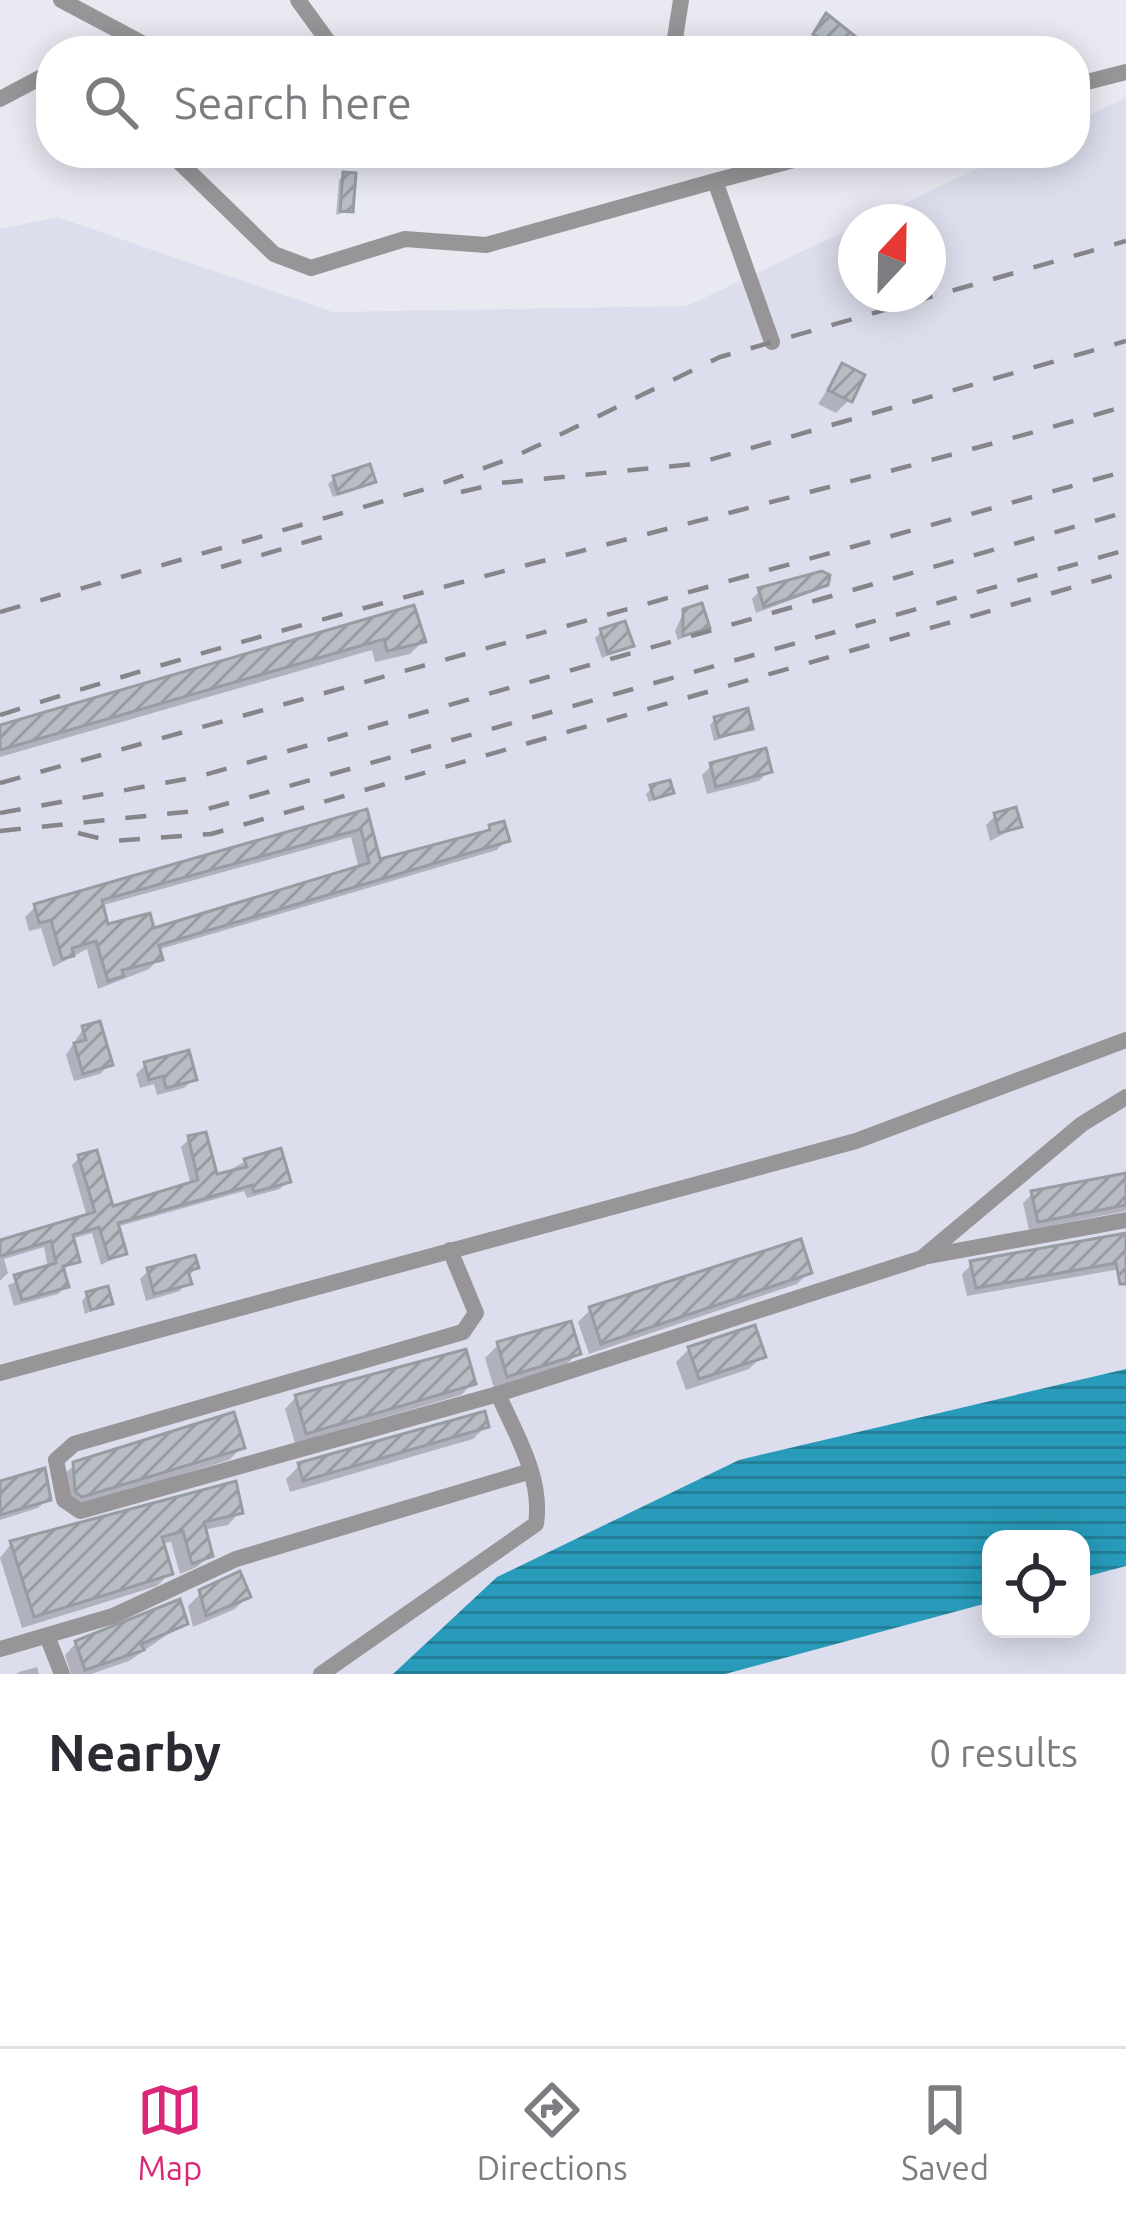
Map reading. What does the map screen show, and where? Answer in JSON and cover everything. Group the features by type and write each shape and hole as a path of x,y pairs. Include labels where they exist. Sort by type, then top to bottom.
{"street":[{"path":"62,0 129,36"},
{"path":"298,0 323,36"},
{"path":"675,36 681,0"},
{"path":"1090,82 1126,72"},
{"path":"0,99 36,80"},
{"path":"185,168 274,254 311,268 406,239 486,245 764,168"},
{"path":"715,181 772,342"},
{"path":"0,1373 856,1141 1126,1040"},
{"path":"922,1258 1082,1124 1126,1097"},
{"path":"450,1250 476,1313 463,1332 74,1444 56,1460 64,1500 80,1511 498,1394 922,1258 1126,1220"},
{"path":"321,1674 536,1523 540,1501 498,1394"},
{"path":"0,1649 147,1603 236,1559 531,1471"},
{"path":"47,1636 62,1674"}],"shaded area":[{"path":"1126,98 1126,1674 0,1674 0,229 57,217 333,312 687,306 838,235 838,312 946,312 946,204 903,204 978,168 1090,168 1090,115"}],"water":[{"path":"1126,1369 1126,1566 1090,1576 1090,1530 982,1530 982,1604 725,1674 393,1674 497,1577 739,1460"}],"building":[{"path":"826,13 855,36 816,36 813,34"},
{"path":"343,172 356,173 353,212 340,211"},
{"path":"842,363 865,375 852,402 828,390"},
{"path":"370,464 376,482 338,494 333,476"},
{"path":"822,571 830,575 828,585 764,607 758,588"},
{"path":"702,603 710,628 683,636 683,609"},
{"path":"414,605 426,642 387,651 384,639 0,750 0,725"},
{"path":"625,621 634,646 608,654 600,629"},
{"path":"748,708 753,729 719,737 714,717"},
{"path":"766,748 772,772 716,787 710,763"},
{"path":"670,780 674,793 654,799 650,785"},
{"path":"1016,807 1022,827 999,833 994,813"},
{"path":"367,809 380,859 490,830 489,825 504,821 510,841 159,945 163,960 122,970 124,976 108,981 96,941 72,948 74,956 62,959 51,920 39,923 34,904","holes":["361,829 369,863 154,928 150,913 108,924 102,900"]},
{"path":"100,1021 113,1065 83,1074 74,1043 86,1040 82,1026"},
{"path":"189,1050 197,1080 166,1088 163,1076 149,1080 144,1062"},
{"path":"206,1132 217,1174 247,1167 244,1159 281,1148 291,1182 254,1192 252,1185 118,1223 127,1254 109,1259 99,1227 73,1235 80,1262 63,1266 69,1287 22,1300 14,1275 56,1263 51,1241 0,1256 0,1240 95,1212 78,1155 97,1150 113,1206 198,1180 188,1136"},
{"path":"1126,1173 1126,1205 1038,1222 1031,1191"},
{"path":"1126,1233 1126,1284 1120,1284 1116,1263 976,1288 970,1261"},
{"path":"801,1239 812,1273 601,1344 589,1307"},
{"path":"195,1255 199,1268 188,1271 192,1284 154,1294 147,1268"},
{"path":"108,1286 113,1304 91,1310 86,1292"},
{"path":"571,1321 581,1354 507,1377 497,1342"},
{"path":"755,1325 766,1357 699,1379 688,1347"},
{"path":"466,1349 476,1384 306,1434 295,1395"},
{"path":"485,1411 489,1427 303,1481 298,1463"},
{"path":"234,1412 245,1448 82,1497 75,1492 73,1462"},
{"path":"45,1468 51,1500 0,1515 0,1481"},
{"path":"236,1481 243,1513 204,1522 213,1556 192,1564 183,1531 162,1537 173,1574 34,1617 10,1541"},
{"path":"240,1571 251,1597 206,1616 199,1590"},
{"path":"180,1599 188,1624 141,1644 144,1650 85,1670 75,1641"}],"railway":[{"path":"0,612 429,488 514,457 720,357 1126,241"},
{"path":"461,492 500,483 695,464 1126,341"},
{"path":"0,715 280,631 1126,406"},
{"path":"0,783 1126,471"},
{"path":"0,813 197,777 1126,512"},
{"path":"221,567 336,533"},
{"path":"0,831 204,810 1126,550"},
{"path":"78,833 111,841 211,834 1126,572"}]}
